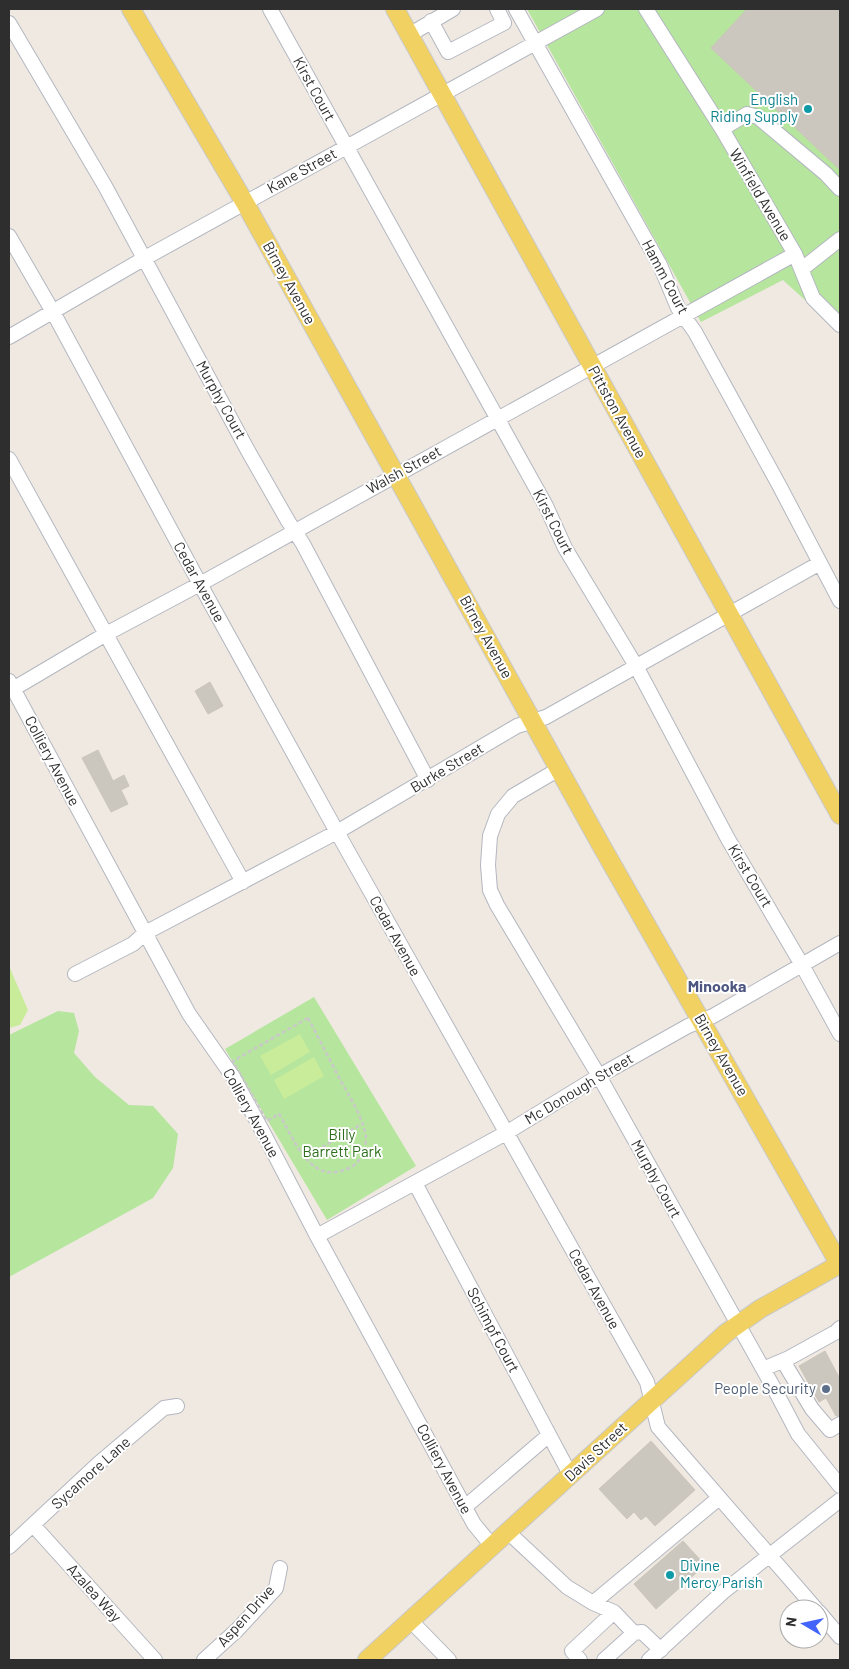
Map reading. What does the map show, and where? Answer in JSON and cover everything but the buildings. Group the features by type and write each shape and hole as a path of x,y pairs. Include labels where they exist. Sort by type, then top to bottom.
{"main road":[{"name":"Birney Avenue","path":"131,9 245,203 532,721 840,1265"},
{"name":"Pittston Avenue","path":"394,9 840,815"},
{"name":"Davis Street","path":"367,1660 571,1476 652,1399 738,1324 760,1309 840,1265"}],"street":[{"name":"Kirst Court","path":"270,9 546,506 565,548 636,666 728,839 840,1034"},
{"path":"409,34 453,9"},
{"path":"431,21 448,52 504,23 497,9"},
{"name":"Hamm Court","path":"516,9 660,266 678,308 684,315 779,485 840,601"},
{"name":"Kane Street","path":"9,337 145,258 597,9"},
{"name":"Winfield Avenue","path":"646,9 722,129 796,254 813,298 840,325"},
{"name":"Murphy Court","path":"9,23 96,170 145,258 166,301 238,432 288,521 295,530 428,780"},
{"path":"722,129 747,114 758,117 826,174 840,189"},
{"name":"Cedar Avenue","path":"9,236 53,312 337,832 647,1382 658,1427 807,1599"},
{"path":"802,270 840,239"},
{"name":"Walsh Street","path":"11,685 200,584 796,254"},
{"path":"9,459 243,882"},
{"name":"Burke Street","path":"75,974 133,944 145,934 337,832 517,726 546,717 820,563"},
{"name":"Colliery Avenue","path":"11,685 189,1014 233,1077 317,1236 474,1524 492,1546"},
{"name":"Murphy Court","path":"559,769 513,796 498,814 490,836 488,865 490,890 497,905 599,1076 798,1434 840,1486"},
{"name":"Mc Donough Street","path":"317,1236 506,1133 599,1076 685,1028 713,1016 840,943"},
{"name":"Schimpf Court","path":"416,1183 571,1476"},
{"path":"763,1369 839,1333"},
{"path":"783,1361 812,1409 830,1430 840,1424"},
{"name":"Sycamore Lane","path":"9,1547 99,1463 164,1408 177,1406"},
{"path":"465,1507 549,1435"},
{"path":"593,1603 719,1498"},
{"path":"649,1660 723,1592 840,1500"},
{"name":"Azalea Way","path":"33,1526 155,1660"},
{"path":"508,1532 567,1587 593,1603 614,1612 634,1633"},
{"name":"Aspen Drive","path":"204,1660 237,1630 276,1588 280,1568"},
{"path":"580,1660 572,1651 614,1612"},
{"path":"410,1620 449,1660"},
{"path":"829,1624 840,1637"},
{"path":"604,1660 634,1633 642,1632 661,1650"}],"path":[{"path":"308,1018 362,1124 366,1138 364,1152 355,1164 343,1171 331,1173 315,1168 305,1157 279,1114 267,1121 233,1060 308,1018"},
{"path":"305,1157 362,1124"}],"green space":[{"path":"527,9 840,9 840,332 783,280 701,322"},
{"path":"9,966 28,1010 20,1025 9,1028"},
{"name":"Billy Barrett Park","path":"314,997 416,1166 327,1220 225,1049"},
{"path":"58,1011 74,1013 79,1031 74,1053 95,1077 129,1105 153,1106 178,1134 173,1168 153,1198 9,1277 9,1035"},
{"path":"300,1034 310,1052 271,1075 260,1056"},
{"path":"314,1057 324,1076 284,1099 274,1080"}],"place":[{"name":"English Riding Supply","path":"808,109"},
{"name":"People Security","path":"826,1389"},
{"name":"Divine Mercy Parish","path":"670,1575"}],"district":[{"name":"Minooka","path":"717,986"}]}
